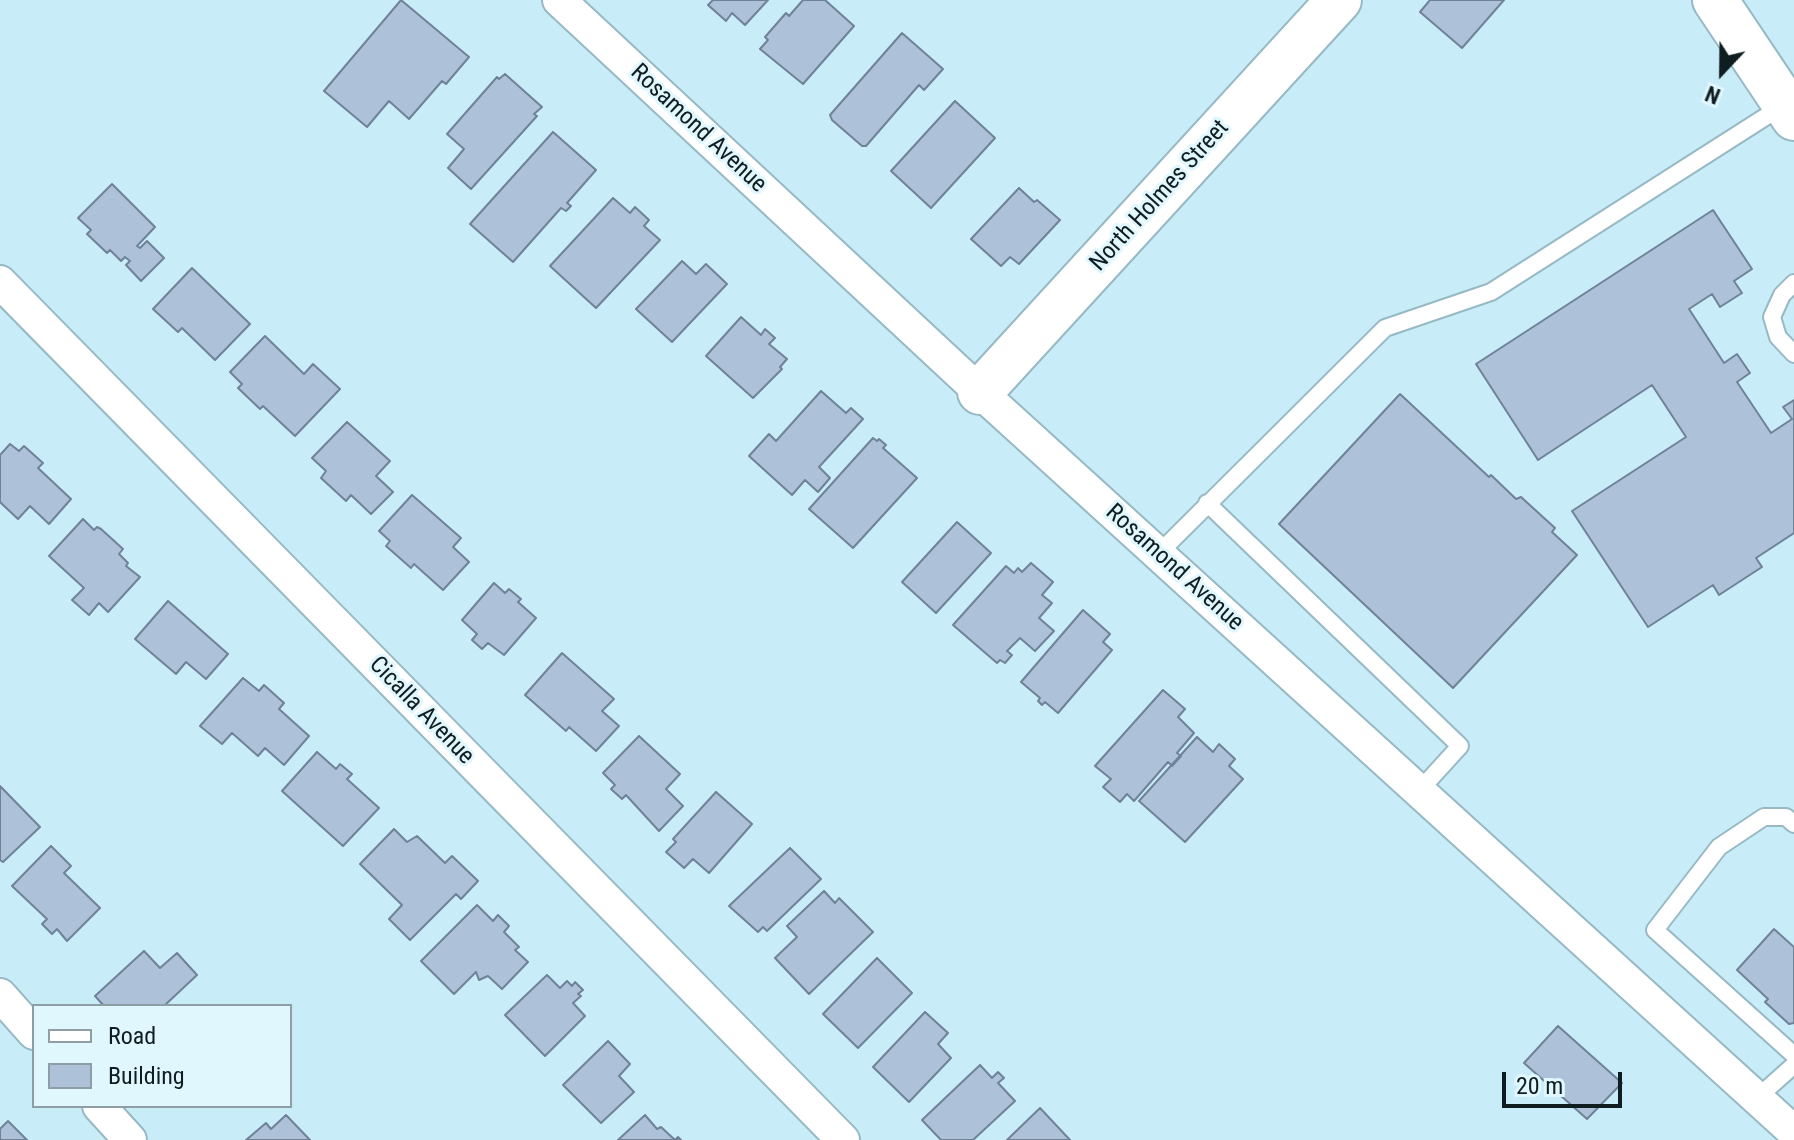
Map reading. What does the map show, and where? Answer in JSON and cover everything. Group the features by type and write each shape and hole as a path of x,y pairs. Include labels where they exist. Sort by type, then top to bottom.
{"street":[{"name":"Rosamond Avenue","path":"559,0 980,392 1794,1132"},
{"name":"North Holmes Street","path":"980,392 1339,0"},
{"path":"1715,0 1790,111"},
{"name":"Cicalla Avenue","path":"0,282 843,1140"},
{"path":"0,995 32,1031"},
{"path":"101,1108 130,1140"}],"lane":[{"path":"1158,554 1385,328 1491,292 1790,111"},
{"path":"1794,283 1782,295 1772,317 1778,337 1794,354"},
{"path":"1207,503 1460,746 1419,791"},
{"path":"1794,824 1786,817 1764,817 1719,847 1655,930 1794,1055"},
{"path":"1757,1098 1794,1065"}],"building":[{"path":"401,0 469,57 446,84 442,81 409,119 389,101 367,127 324,91"},
{"path":"713,0 768,0 745,25 732,13 726,21 708,5"},
{"path":"803,0 825,0 854,26 803,84 760,49 768,40 765,37 786,13 789,16"},
{"path":"1430,0 1504,0 1462,48 1420,12"},
{"path":"902,33 943,69 924,90 919,85 866,146 862,146 830,115"},
{"path":"505,74 542,107 471,189 448,168 464,149 447,134 497,77 499,79"},
{"path":"955,101 995,138 931,208 891,171"},
{"path":"553,132 596,170 567,203 571,206 566,211 561,208 513,262 470,224"},
{"path":"112,184 155,227 137,246 140,248 147,241 164,258 141,281 126,265 130,261 125,257 121,261 110,250 107,253 87,234 91,230 78,218"},
{"path":"1019,188 1060,220 1019,264 1010,257 1001,266 971,239"},
{"path":"613,198 630,213 635,207 649,220 644,226 660,240 596,308 550,266"},
{"path":"1713,210 1752,269 1734,281 1742,293 1720,307 1712,294 1689,309 1724,363 1737,354 1750,373 1737,382 1771,433 1792,419 1783,407 1794,400 1794,533 1756,558 1762,567 1719,595 1713,585 1648,627 1572,511 1686,437 1652,385 1538,460 1476,364"},
{"path":"682,261 696,274 706,264 727,284 672,342 636,309"},
{"path":"192,268 250,324 215,360 182,328 178,332 153,309"},
{"path":"741,317 761,335 765,329 775,338 769,344 787,359 780,367 782,369 753,398 706,356"},
{"path":"265,336 304,374 313,364 340,389 295,436 238,388 242,384 230,372"},
{"path":"821,391 846,413 851,408 863,419 819,467 830,478 818,492 805,480 792,495 749,456 769,434 776,441"},
{"path":"1400,394 1489,477 1491,475 1516,499 1521,497 1555,528 1552,532 1577,555 1453,688 1279,524"},
{"path":"347,422 390,461 376,476 393,492 371,514 351,495 346,501 321,478 326,471 312,458"},
{"path":"873,438 886,445 883,448 917,478 853,548 809,509"},
{"path":"10,444 19,451 24,446 43,463 38,468 71,499 49,524 30,506 18,519 0,502 0,455"},
{"path":"412,495 461,538 453,547 469,562 443,590 414,564 411,568 386,546 390,541 379,531"},
{"path":"83,519 94,530 97,527 101,529 123,549 119,554 128,563 126,566 140,577 108,612 99,603 89,615 72,600 84,588 49,556"},
{"path":"957,522 991,553 936,613 902,582"},
{"path":"1031,563 1053,582 1042,595 1052,603 1039,618 1054,631 1035,651 1020,638 1007,651 1012,655 1005,663 1000,660 997,663 953,625 1006,566 1014,573 1018,568 1022,572"},
{"path":"494,583 505,593 509,589 521,599 518,602 536,618 504,655 488,643 482,649 472,640 477,634 462,620"},
{"path":"168,601 228,654 206,679 186,662 176,674 135,639"},
{"path":"1083,610 1110,634 1103,642 1112,650 1058,713 1045,702 1042,705 1038,701 1040,698 1021,682"},
{"path":"562,653 614,699 602,711 619,726 596,751 569,727 566,731 525,695"},
{"path":"243,678 259,691 264,685 284,703 279,709 309,736 284,765 265,748 258,756 232,733 222,744 200,726"},
{"path":"1163,690 1185,709 1178,717 1194,733 1177,753 1181,756 1172,766 1168,762 1134,801 1127,794 1120,802 1103,787 1111,779 1095,766"},
{"path":"639,736 680,774 666,789 683,806 659,831 626,795 622,799 611,789 615,785 603,773"},
{"path":"1197,737 1213,752 1219,744 1235,759 1229,766 1243,779 1185,842 1139,801"},
{"path":"317,752 336,769 340,764 352,774 347,779 379,808 343,846 282,791"},
{"path":"0,786 40,827 3,862 0,860"},
{"path":"716,792 752,824 709,873 693,859 684,868 666,852 676,842 673,839"},
{"path":"394,829 407,842 417,836 445,863 452,856 478,881 461,899 456,894 410,940 389,919 402,905 360,864"},
{"path":"51,846 71,866 64,873 100,908 67,941 57,929 52,934 42,924 47,919 12,886"},
{"path":"790,848 821,879 767,931 763,927 758,932 729,906"},
{"path":"824,891 835,903 839,898 873,932 809,994 775,958 797,937 787,926"},
{"path":"477,905 493,921 498,915 509,926 504,932 519,947 515,950 528,962 502,989 488,976 479,980 476,972 454,994 421,961"},
{"path":"1774,929 1794,947 1794,1023 1789,1024 1737,970"},
{"path":"144,951 160,968 177,953 197,975 166,1004 102,1004 95,996"},
{"path":"877,958 912,993 858,1048 823,1014"},
{"path":"547,975 560,988 567,981 572,986 575,982 583,990 573,1003 585,1016 545,1056 505,1015"},
{"path":"925,1012 948,1033 938,1044 951,1058 909,1102 873,1067"},
{"path":"1558,1026 1622,1083 1587,1119 1524,1063"},
{"path":"608,1041 630,1064 619,1076 634,1092 601,1123 563,1085"},
{"path":"980,1065 992,1078 998,1072 1004,1078 998,1083 1015,1101 973,1140 941,1140 922,1120"},
{"path":"1040,1108 1070,1140 1007,1140"},
{"path":"286,1115 310,1140 246,1140 266,1123 271,1129"},
{"path":"645,1115 657,1129 661,1127 675,1140 618,1140"},
{"path":"8,1121 27,1140 0,1140 0,1129"}]}
